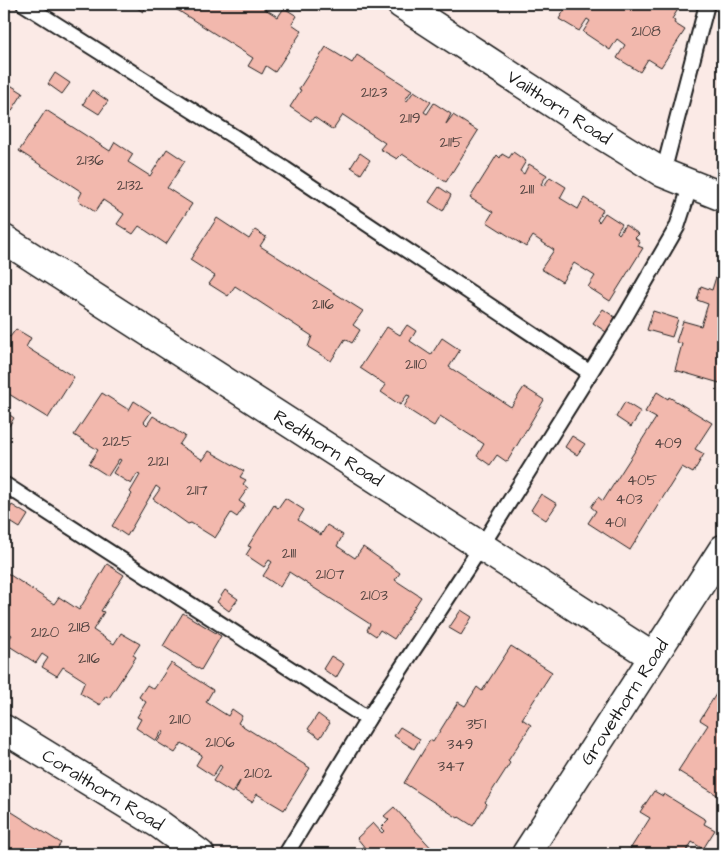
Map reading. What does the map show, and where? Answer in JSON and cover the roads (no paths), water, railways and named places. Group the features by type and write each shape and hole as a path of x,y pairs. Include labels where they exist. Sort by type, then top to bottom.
{"street":[{"name":"Vailthorn Road","path":"401,4 592,129 663,173 723,196"},
{"name":"Redthorn Road","path":"4,239 653,657"},
{"name":"Grovethorn Road","path":"526,854 723,549"},
{"name":"Coralthorn Road","path":"4,729 158,824 200,854"}],"lane":[{"path":"24,4 285,169 588,372"},
{"path":"663,173 707,4"},
{"path":"286,854 368,720 481,547 588,372 625,317 677,227 691,184"},
{"path":"4,484 368,720"}]}
